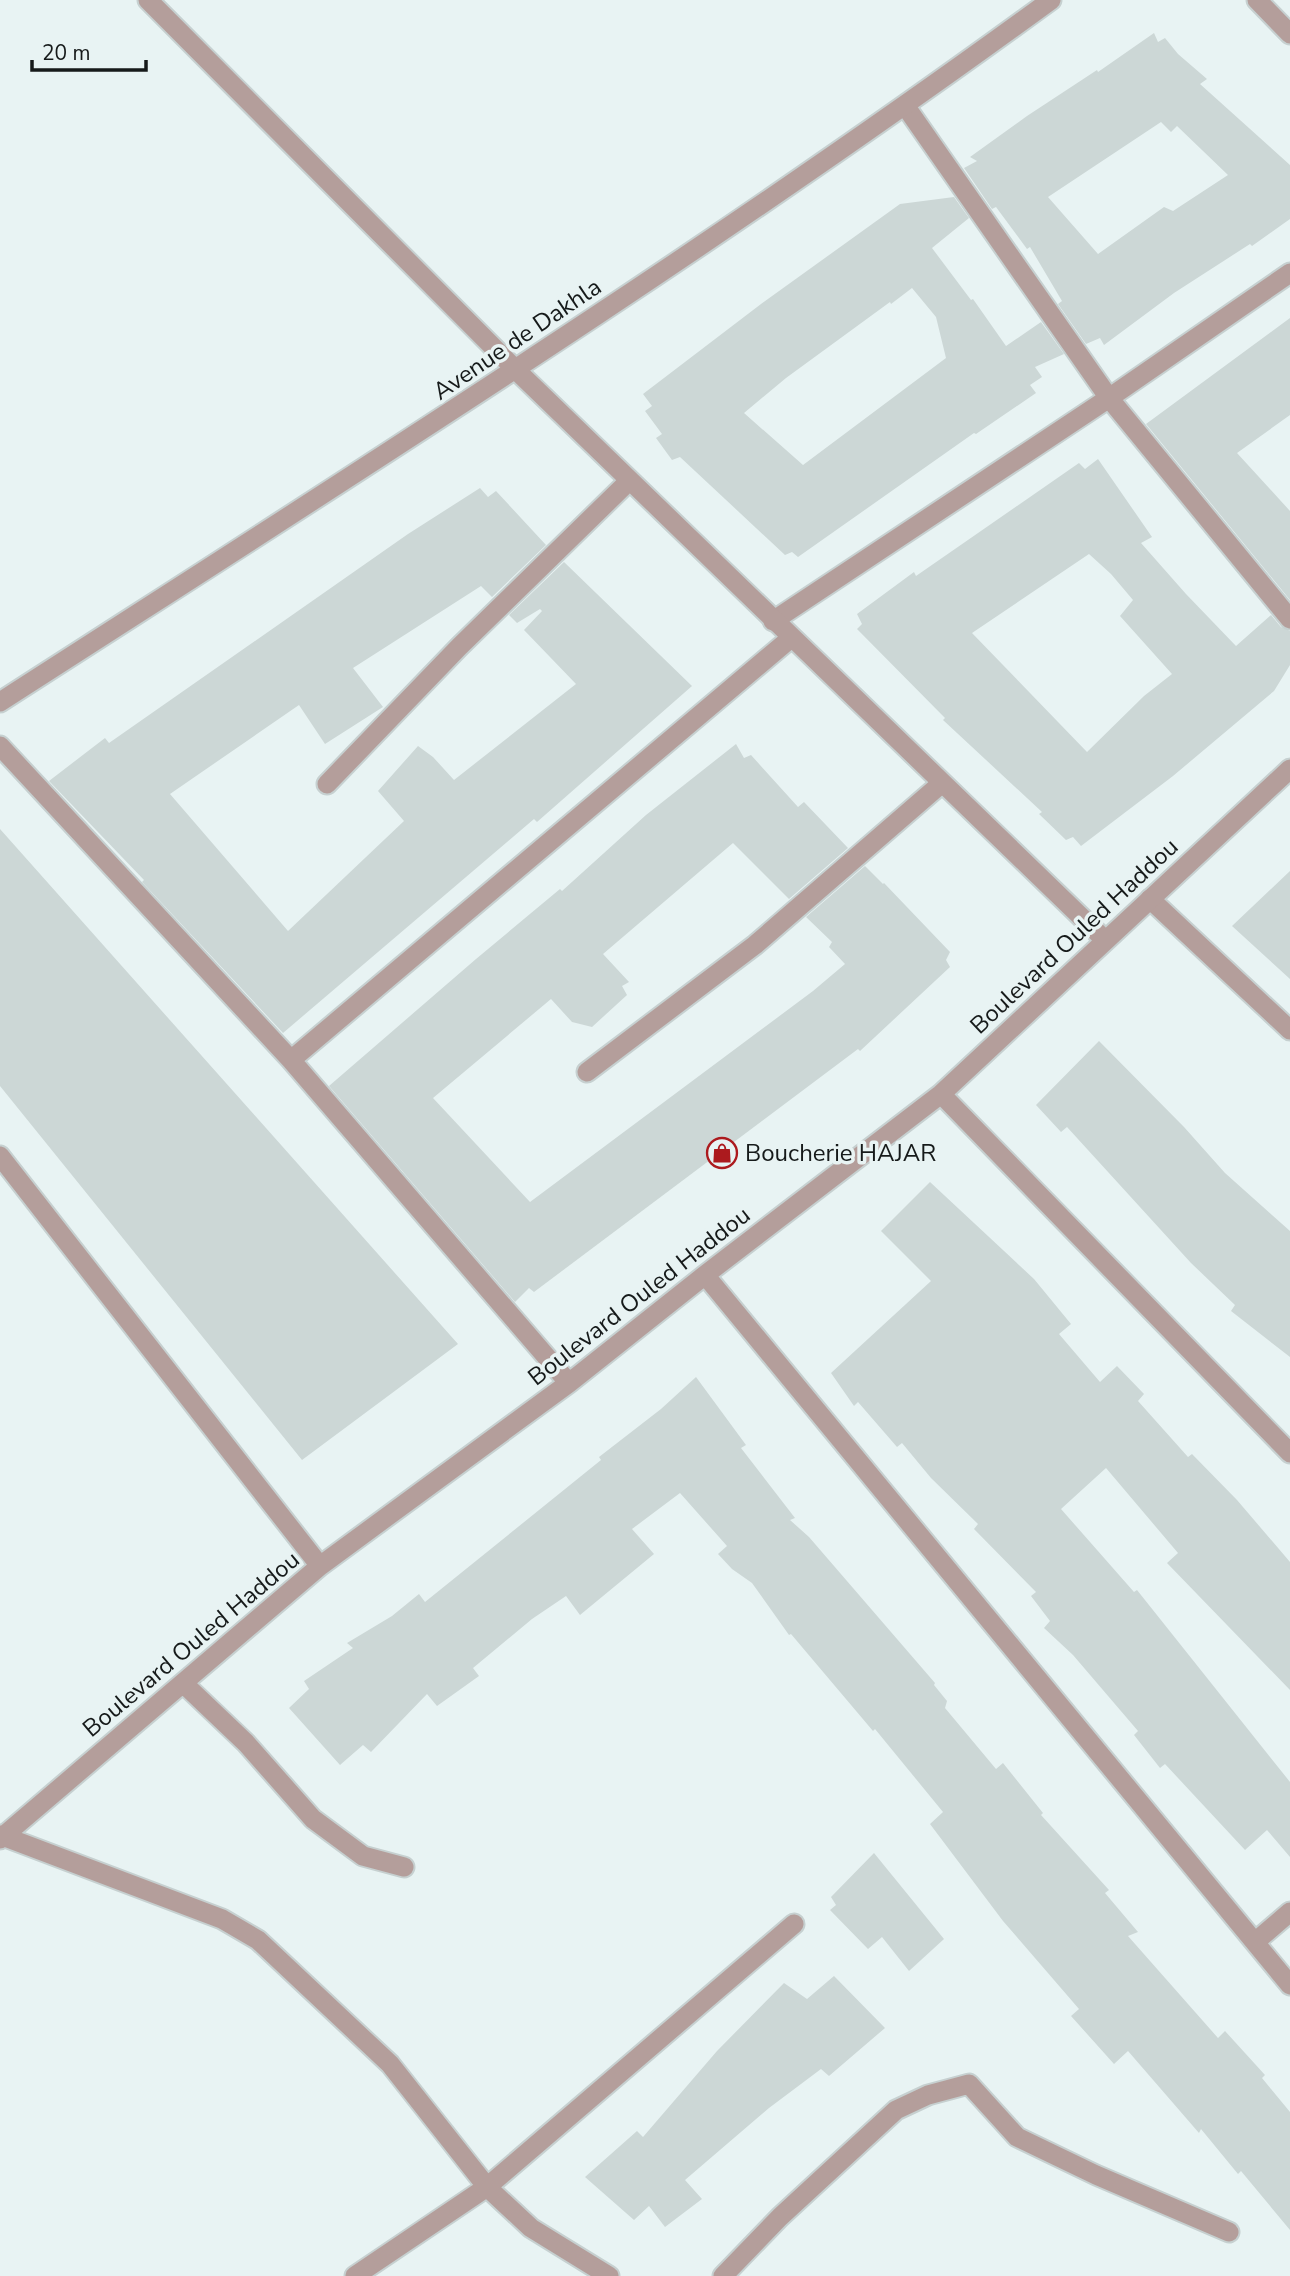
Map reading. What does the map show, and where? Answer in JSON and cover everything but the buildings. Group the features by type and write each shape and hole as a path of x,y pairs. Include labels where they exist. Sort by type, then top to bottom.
{"street":[{"path":"148,0 629,481 1105,940"},
{"name":"Avenue de Dakhla","path":"0,702 516,370 906,107 1051,0"},
{"path":"1257,0 1290,34"},
{"path":"906,107 1109,397 1290,619"},
{"path":"773,621 1290,273"},
{"path":"327,784 459,647 629,481"},
{"path":"291,1060 791,638"},
{"path":"0,746 291,1060 569,1383"},
{"name":"Boulevard Ouled Haddou","path":"1,1837 320,1566 569,1383 942,1094 1290,769"},
{"path":"587,1072 755,945 942,783"},
{"path":"1150,899 1290,1030"},
{"path":"942,1094 1290,1453"},
{"path":"0,1156 320,1566"},
{"path":"705,1275 1290,1985"},
{"path":"183,1683 246,1744 313,1819 363,1856 404,1867"},
{"path":"1,1837 222,1919 258,1940 390,2064 486,2187 531,2228 609,2276"},
{"path":"1255,1942 1290,1912"},
{"path":"355,2276 486,2187 794,1924"},
{"path":"723,2276 780,2217 896,2110 928,2095 969,2084 1017,2137 1096,2175 1229,2232"}],"place":[{"name":"Boucherie HAJAR","path":"722,1153"}]}
